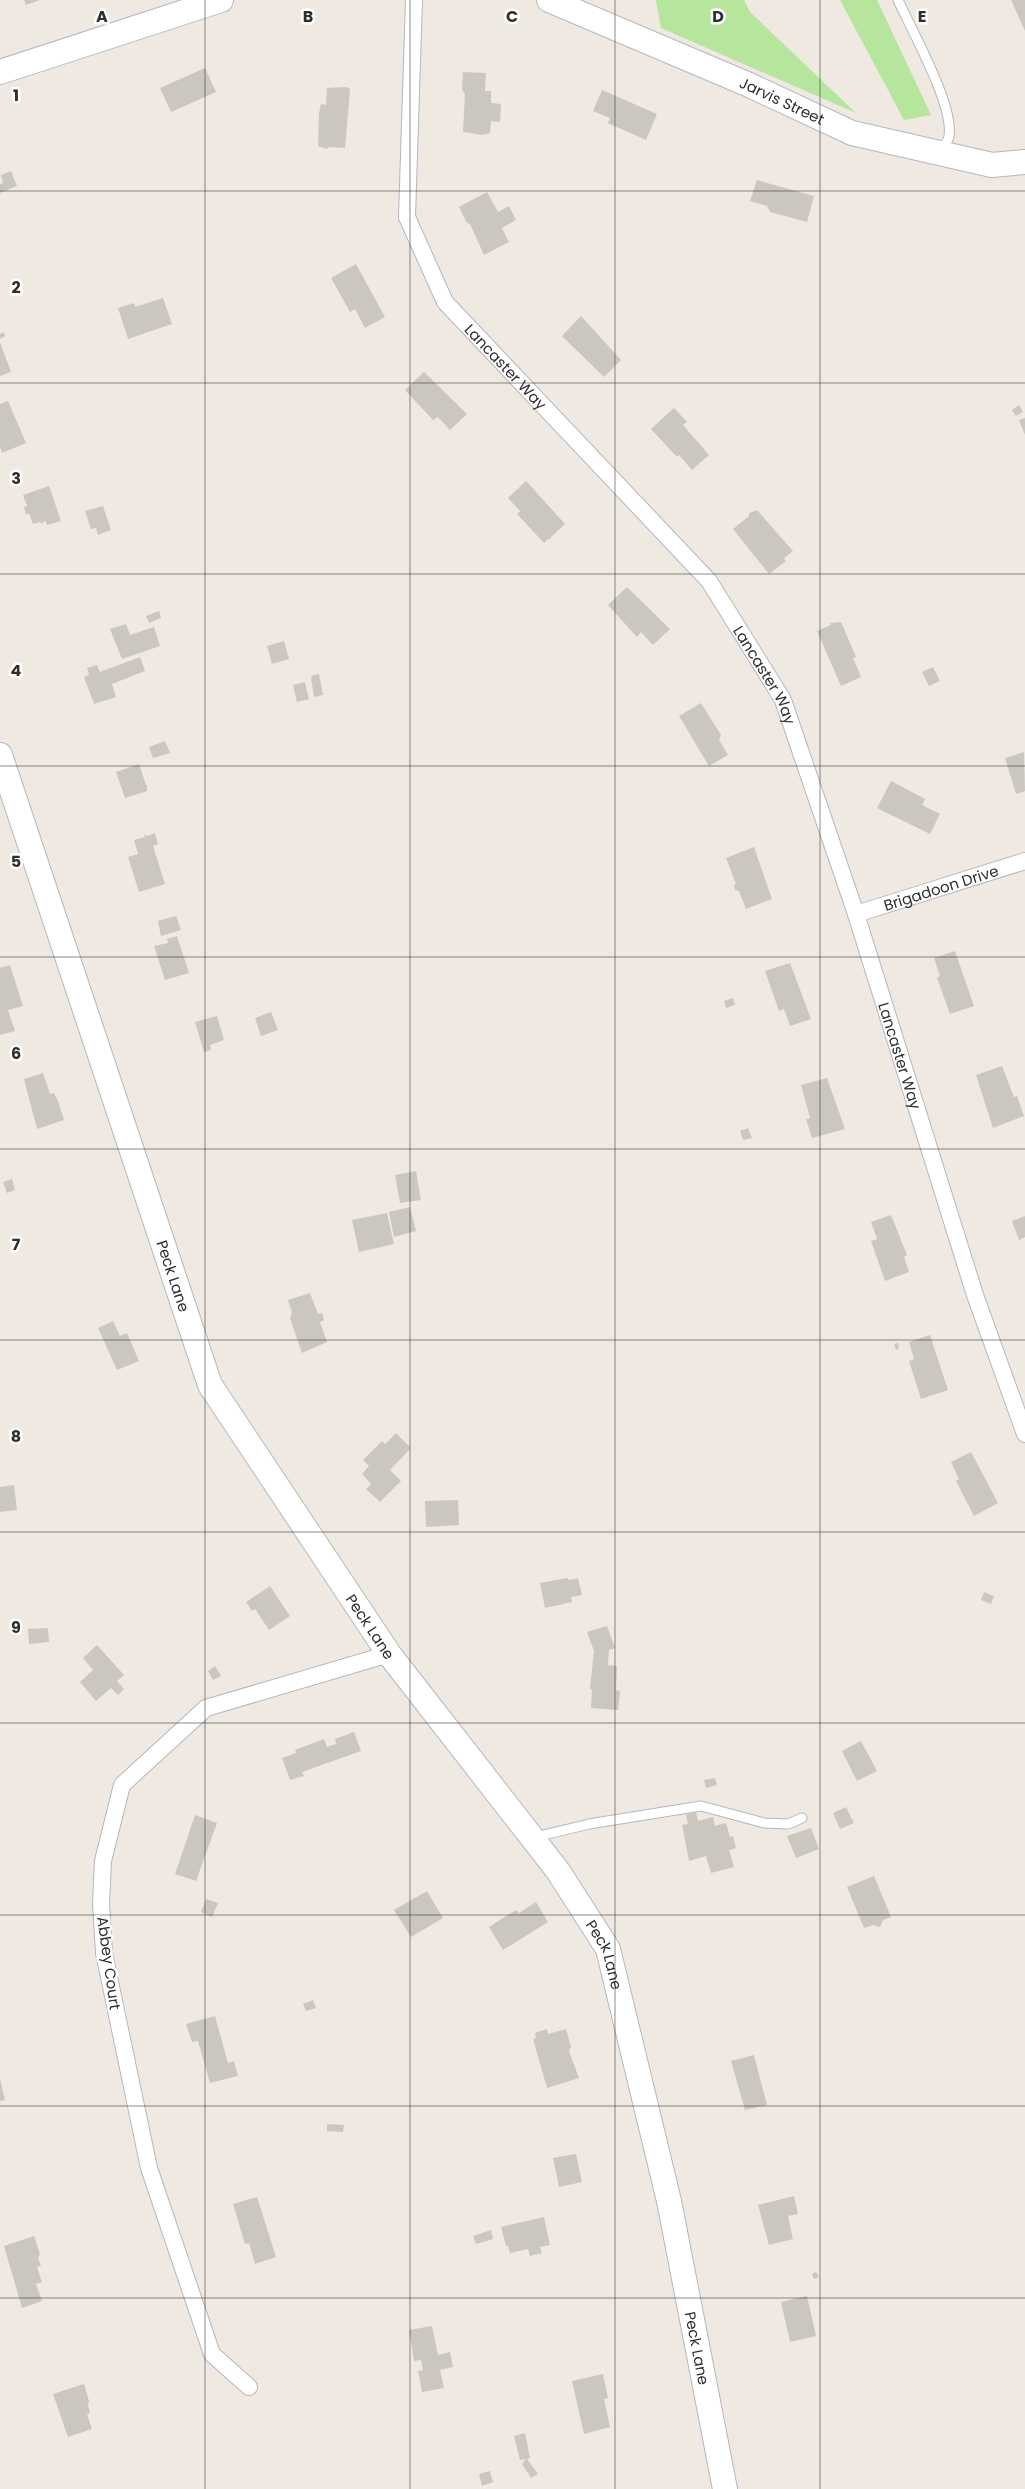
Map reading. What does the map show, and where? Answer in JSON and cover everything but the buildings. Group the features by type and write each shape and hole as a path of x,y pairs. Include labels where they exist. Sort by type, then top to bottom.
{"street":[{"path":"0,72 221,0"},
{"name":"Lancaster Way","path":"414,0 407,217 445,302 709,581 783,700 856,914 975,1295 1025,1434"},
{"name":"Jarvis Street","path":"549,0 747,84 852,132 992,165 1025,162"},
{"name":"Peck Lane","path":"0,755 210,1385 388,1654 558,1872 608,1949 669,2201 725,2489"},
{"name":"Brigadoon Drive","path":"856,914 1025,861"},
{"name":"Abbey Court","path":"248,2387 212,2354 149,2168 104,1952 101,1904 103,1860 122,1785 206,1708 388,1654"}],"lane":[{"path":"898,0 949,117 949,138 939,153"},
{"path":"532,1838 589,1824 701,1806 764,1823 788,1824 802,1818"}],"green space":[{"path":"656,0 744,0 750,12 856,113 661,28"},
{"path":"840,0 877,0 931,115 904,120"}]}
